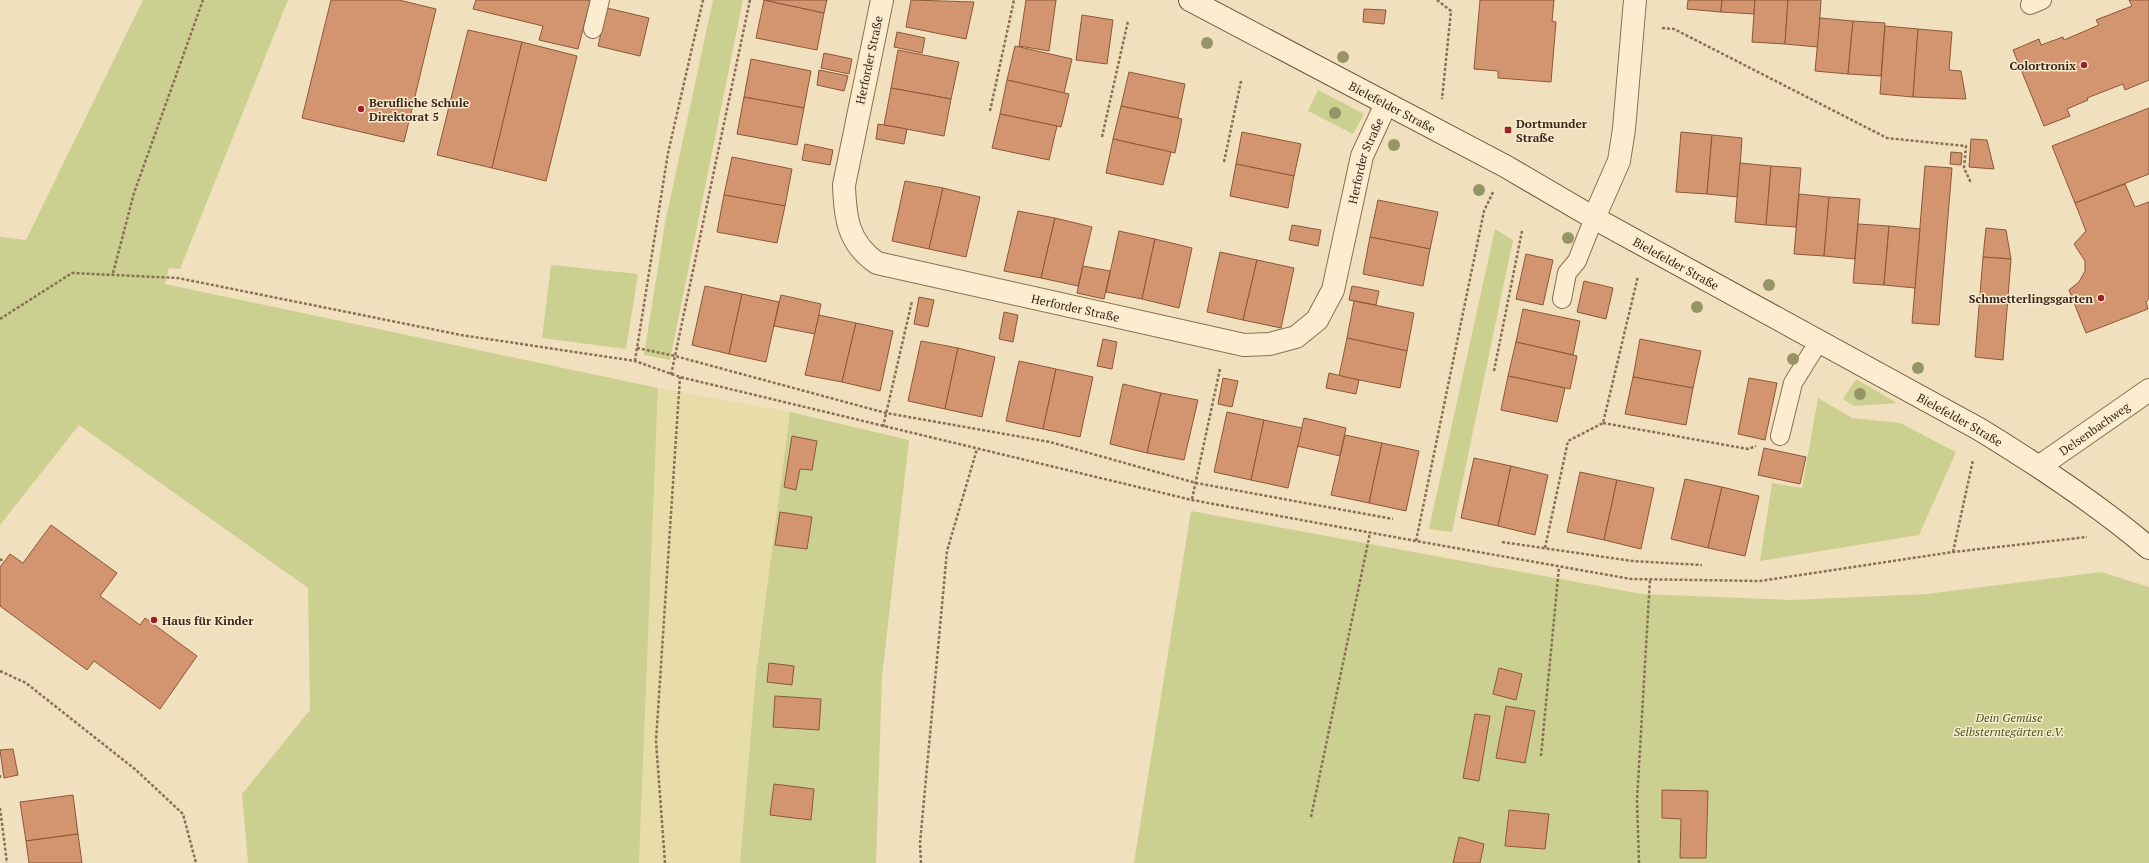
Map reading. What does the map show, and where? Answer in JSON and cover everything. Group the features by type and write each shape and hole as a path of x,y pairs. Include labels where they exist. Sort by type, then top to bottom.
{"street":[{"name":"Herforder Straße","path":"882,0 844,185 845,212 855,239 864,254 878,263 1226,342 1244,345 1276,343 1296,337 1317,320 1333,290 1362,156 1386,104"},
{"name":"Bielefelder Straße","path":"1190,0 1505,166 1646,247 1979,429 2040,466 2130,532 2149,548"},
{"path":"1594,218 1619,161 1624,129 1635,0"},
{"name":"Delsenbachweg","path":"2040,466 2149,390"}],"lane":[{"path":"593,29 600,0"},
{"path":"1562,299 1567,273 1577,261 1594,218"},
{"path":"1780,436 1793,383 1819,341"}],"path":[{"path":"113,273 134,193 203,0"},
{"path":"634,361 668,153 703,0"},
{"path":"671,375 750,0"},
{"path":"990,111 1014,0"},
{"path":"1437,0 1451,11 1442,99"},
{"path":"1102,137 1128,21"},
{"path":"1632,24 1674,29 1887,138 1966,146 1964,168 1971,183"},
{"path":"1224,162 1241,81"},
{"path":"1416,541 1484,211 1505,166"},
{"path":"1494,371 1522,231"},
{"path":"1603,423 1646,247"},
{"path":"882,427 919,272"},
{"path":"0,319 72,273 113,273 178,278 461,335 634,361 671,375 882,427 1192,500 1631,579 1760,581 1953,552 2130,532"},
{"path":"1192,500 1226,342"},
{"path":"637,348 675,356 886,413 1050,442 1196,483 1393,519"},
{"path":"664,863 656,741 680,377"},
{"path":"1545,548 1568,441 1603,423 1748,449 1780,436"},
{"path":"1953,552 1979,429"},
{"path":"921,863 920,843 947,551 977,449"},
{"path":"1311,817 1370,533"},
{"path":"1502,542 1632,561 1702,565"},
{"path":"0,559 4,562"},
{"path":"1541,756 1559,567"},
{"path":"1639,863 1637,800 1650,579"},
{"path":"0,671 32,688 136,770 183,814 196,863"},
{"path":"0,775 0,780"},
{"path":"0,808 7,863"}],"shaded area":[{"path":"658,388 790,412 756,673 740,863 639,863"}],"green space":[{"path":"143,0 288,0 180,269 169,268 165,284 658,388 639,863 248,863 242,794 310,710 308,588 79,425 0,525 0,237 26,240"},
{"path":"713,0 743,0 670,360 644,355 665,223"},
{"path":"1318,90 1364,114 1353,134 1308,111"},
{"path":"1495,229 1513,240 1452,532 1429,529"},
{"path":"551,265 638,274 626,349 542,338"},
{"path":"1856,379 1897,403 1854,406 1843,399"},
{"path":"1818,398 1852,418 1900,423 1956,452 1919,535 1760,561 1772,483 1802,488"},
{"path":"790,412 909,440 882,677 876,863 740,863 756,673"},
{"name":"Dein Gemüse Selbsterntegärten e.V.","path":"1191,511 1642,594 1790,600 1927,594 2101,572 2149,587 2149,863 1134,863"}],"building":[{"path":"331,0 399,0 436,9 404,142 302,118"},
{"path":"476,0 590,1 578,49 539,40 543,26 473,9"},
{"path":"764,0 824,13 817,50 756,38"},
{"path":"764,0 827,0 824,13"},
{"path":"911,0 974,2 966,39 906,27"},
{"path":"1026,0 1056,0 1049,51 1019,46"},
{"path":"1480,0 1554,0 1552,21 1556,22 1551,82 1498,78 1498,71 1474,69"},
{"path":"1688,0 1722,0 1721,12 1687,9"},
{"path":"1722,0 1755,0 1754,14 1721,12"},
{"path":"1755,0 1788,0 1785,44 1752,42"},
{"path":"1788,0 1821,0 1818,47 1785,44"},
{"name":"Colortronix","path":"2129,0 2149,0 2149,80 2125,90 2123,84 2087,98 2088,100 2067,109 2070,116 2044,126 2013,50 2039,39 2041,45 2063,37 2064,40 2099,25 2096,20 2132,6"},
{"path":"607,8 649,18 640,56 598,46"},
{"path":"1364,9 1386,10 1384,24 1363,22"},
{"path":"1082,15 1113,20 1107,64 1076,60"},
{"path":"1820,18 1853,21 1848,74 1815,71"},
{"path":"1853,21 1885,23 1881,76 1848,74"},
{"path":"1885,26 1918,29 1913,97 1880,94"},
{"path":"1918,29 1952,32 1949,70 1961,71 1966,99 1913,97"},
{"path":"468,30 522,42 492,168 437,155"},
{"path":"897,32 925,38 922,53 894,47"},
{"path":"522,42 577,56 546,181 492,168"},
{"path":"1015,46 1072,59 1064,93 1007,80"},
{"path":"898,50 959,62 951,99 891,88"},
{"path":"824,53 852,59 849,74 821,68"},
{"path":"751,59 811,71 804,108 744,97"},
{"path":"819,70 848,76 844,91 817,85"},
{"path":"1129,72 1185,84 1178,118 1121,106"},
{"path":"1007,80 1069,94 1061,127 1000,114"},
{"path":"891,88 951,99 944,136 884,125"},
{"path":"744,97 804,108 797,145 737,134"},
{"path":"1121,106 1182,119 1175,153 1113,139"},
{"path":"2149,108 2149,174 2075,203 2052,146"},
{"path":"1000,114 1057,126 1049,160 992,148"},
{"path":"878,124 907,129 904,144 876,139"},
{"path":"1242,132 1301,144 1294,176 1236,164"},
{"path":"1681,132 1712,135 1707,194 1676,192"},
{"path":"1712,135 1742,138 1738,197 1707,194"},
{"path":"1113,139 1171,152 1163,185 1106,173"},
{"path":"1971,139 1987,140 1994,169 1969,167"},
{"path":"805,144 833,150 830,165 802,160"},
{"path":"1951,152 1962,153 1961,165 1950,164"},
{"path":"732,157 792,169 785,206 724,195"},
{"path":"1740,163 1771,166 1766,225 1735,222"},
{"path":"1236,164 1294,176 1288,208 1230,196"},
{"path":"1771,166 1801,168 1796,227 1766,225"},
{"path":"1925,166 1952,168 1939,325 1912,323"},
{"path":"905,181 943,188 929,249 892,241"},
{"path":"2125,184 2135,207 2149,202 2149,298 2146,302 2148,309 2086,333 2069,290 2079,282 2085,271 2085,261 2074,244 2086,231 2075,203"},
{"path":"943,188 980,197 966,257 929,249"},
{"path":"1799,194 1829,197 1824,256 1794,254"},
{"path":"724,195 785,206 777,243 717,232"},
{"path":"1829,197 1860,199 1855,259 1824,256"},
{"path":"1378,200 1438,212 1430,249 1370,237"},
{"path":"1018,211 1055,218 1041,278 1004,271"},
{"path":"1055,218 1092,227 1078,286 1041,278"},
{"path":"1858,224 1889,226 1884,285 1853,283"},
{"path":"1292,225 1321,230 1318,246 1289,240"},
{"path":"1889,226 1920,229 1915,288 1884,285"},
{"path":"1986,228 2006,230 2011,259 1983,257"},
{"path":"1119,231 1155,239 1142,299 1106,292"},
{"path":"1370,237 1430,249 1423,286 1363,274"},
{"path":"1155,239 1192,248 1179,308 1142,299"},
{"path":"1220,252 1257,260 1243,320 1207,312"},
{"path":"1526,254 1553,260 1543,305 1516,299"},
{"path":"1983,257 2011,259 2003,360 1975,357"},
{"path":"1257,260 1294,268 1281,328 1243,320"},
{"path":"1083,266 1110,271 1104,299 1077,293"},
{"path":"1584,281 1613,288 1606,319 1577,312"},
{"path":"705,286 742,294 729,354 692,345"},
{"path":"1352,286 1379,291 1376,305 1349,300"},
{"path":"742,294 779,302 766,362 729,354"},
{"path":"781,295 821,304 815,334 774,326"},
{"path":"919,297 934,300 928,327 914,324"},
{"path":"1354,301 1414,313 1407,351 1347,338"},
{"path":"1523,309 1580,321 1573,355 1516,342"},
{"path":"1004,312 1018,315 1013,342 999,339"},
{"path":"819,315 856,323 842,382 805,375"},
{"path":"856,323 893,331 880,391 842,382"},
{"path":"1347,338 1407,351 1400,388 1339,376"},
{"path":"1103,339 1117,342 1112,369 1097,366"},
{"path":"1640,339 1701,351 1693,388 1633,377"},
{"path":"921,341 958,348 945,409 908,401"},
{"path":"1516,342 1577,356 1570,389 1508,376"},
{"path":"958,348 995,357 982,417 945,409"},
{"path":"1019,361 1056,369 1043,429 1006,421"},
{"path":"1056,369 1093,377 1080,437 1043,429"},
{"path":"1329,373 1359,380 1356,394 1326,388"},
{"path":"1508,376 1565,388 1557,422 1501,410"},
{"path":"1633,377 1693,388 1686,425 1625,414"},
{"path":"1223,378 1238,381 1232,407 1218,404"},
{"path":"1749,378 1777,383 1765,440 1738,434"},
{"path":"1123,384 1161,393 1147,453 1110,444"},
{"path":"1161,393 1198,400 1184,460 1147,453"},
{"path":"1227,412 1264,420 1251,480 1214,472"},
{"path":"1304,418 1346,428 1340,456 1297,446"},
{"path":"1264,420 1302,428 1288,488 1251,480"},
{"path":"1345,435 1382,443 1369,503 1331,495"},
{"path":"792,436 817,441 812,470 800,469 796,490 784,487"},
{"path":"1382,443 1419,451 1406,511 1369,503"},
{"path":"1764,448 1806,457 1800,484 1758,475"},
{"path":"1474,458 1511,466 1498,526 1461,518"},
{"path":"1511,466 1548,475 1535,535 1498,526"},
{"path":"1580,472 1617,480 1604,540 1567,532"},
{"path":"1685,479 1722,487 1708,548 1671,539"},
{"path":"1617,480 1654,488 1641,549 1604,540"},
{"path":"1722,487 1759,496 1745,556 1708,548"},
{"path":"780,512 812,517 807,549 775,545"},
{"path":"51,525 117,573 100,596 140,625 145,618 197,656 160,709 94,661 87,670 0,606 0,567 10,554 23,563"},
{"path":"769,663 794,666 792,685 767,682"},
{"path":"1499,668 1522,674 1516,700 1493,694"},
{"path":"775,696 821,699 819,730 773,727"},
{"path":"1506,706 1535,711 1525,763 1496,758"},
{"path":"1475,714 1490,716 1479,781 1463,778"},
{"path":"13,749 18,775 4,778 0,750"},
{"path":"774,784 814,789 811,820 770,815"},
{"path":"1662,790 1708,791 1706,858 1680,858 1681,819 1662,818"},
{"path":"73,795 78,834 26,841 20,802"},
{"path":"1509,810 1549,814 1545,849 1505,846"},
{"path":"78,834 82,863 29,863 26,841"},
{"path":"1459,837 1484,844 1480,863 1453,863"}],"place":[{"name":"Colortronix","path":"2084,65"},
{"name":"Berufliche Schule Direktorat 5","path":"361,109"},
{"name":"Dortmunder Straße","path":"1508,130"},
{"name":"Schmetterlingsgarten","path":"2101,298"},
{"name":"Haus für Kinder","path":"154,620"}]}
